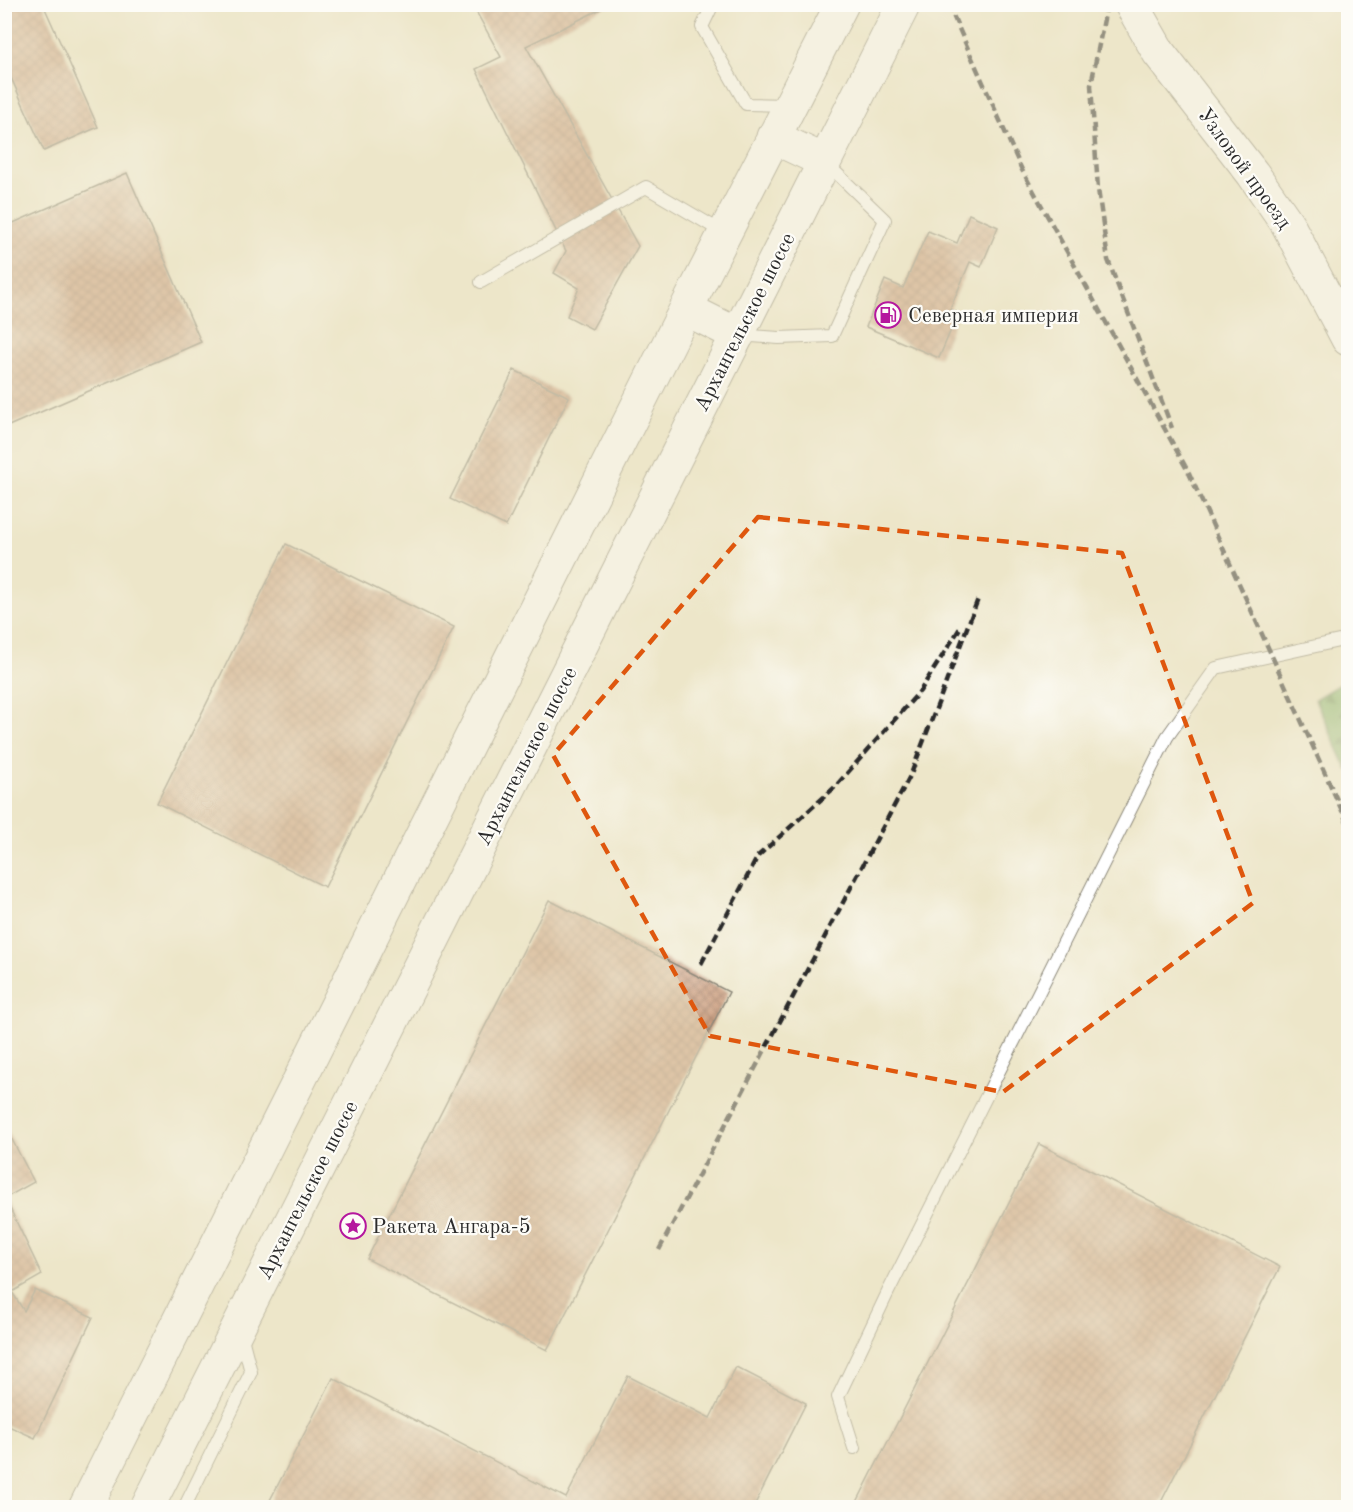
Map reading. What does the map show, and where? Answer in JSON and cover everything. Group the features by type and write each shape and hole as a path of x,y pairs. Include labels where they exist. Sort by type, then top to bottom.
{"main road":[{"path":"85,1508 773,136 842,4"},
{"name":"Архангельское шоссе","path":"147,1508 904,4"},
{"name":"Узловой проезд","path":"1131,4 1159,53 1253,174 1287,223 1348,339"},
{"path":"773,136 824,161"},
{"path":"686,309 738,335"}],"lane":[{"path":"713,4 702,27 746,104 789,105"},
{"path":"738,335 779,338 832,336 885,220 824,161"},
{"path":"480,282 646,187 719,230"},
{"path":"854,1448 838,1397 893,1281 1167,737 1216,668 1348,639"},
{"path":"184,1508 251,1372 238,1325"}],"highlighted area":[{"path":"758,517 1122,553 1253,903 1003,1092 710,1036 553,755"}],"green space":[{"path":"1348,679 1348,771 1315,699"}],"building":[{"path":"4,4 43,4 98,127 44,151 4,62"},
{"path":"472,4 611,4 526,46 638,246 592,329 567,316 579,288 554,273 566,251 476,69 501,57"},
{"path":"127,173 201,342 4,428 4,227"},
{"path":"969,214 998,227 981,267 970,262 950,309 958,313 939,358 866,327 885,280 903,288 928,231 957,243"},
{"path":"514,370 569,397 506,526 450,499"},
{"path":"286,544 454,627 325,887 157,803"},
{"path":"549,900 729,992 547,1350 367,1259"},
{"path":"4,1124 34,1182 5,1198 42,1275 12,1292 24,1311 35,1290 93,1317 35,1438 4,1424"},
{"path":"1039,1144 1280,1267 1158,1508 854,1508"},
{"path":"736,1367 806,1403 753,1508 266,1508 333,1378 566,1498 628,1376 710,1418"}],"railway":[{"path":"948,4 1022,170 1189,473 1348,824"},
{"path":"1107,4 1091,85 1098,189 1108,260 1172,428"},
{"path":"659,1250 911,774 978,599"},
{"path":"701,964 758,856 834,788 920,691 962,625"}],"place":[{"name":"Северная империя","path":"888,315"},
{"name":"Ракета Ангара-5","path":"353,1226"}]}
